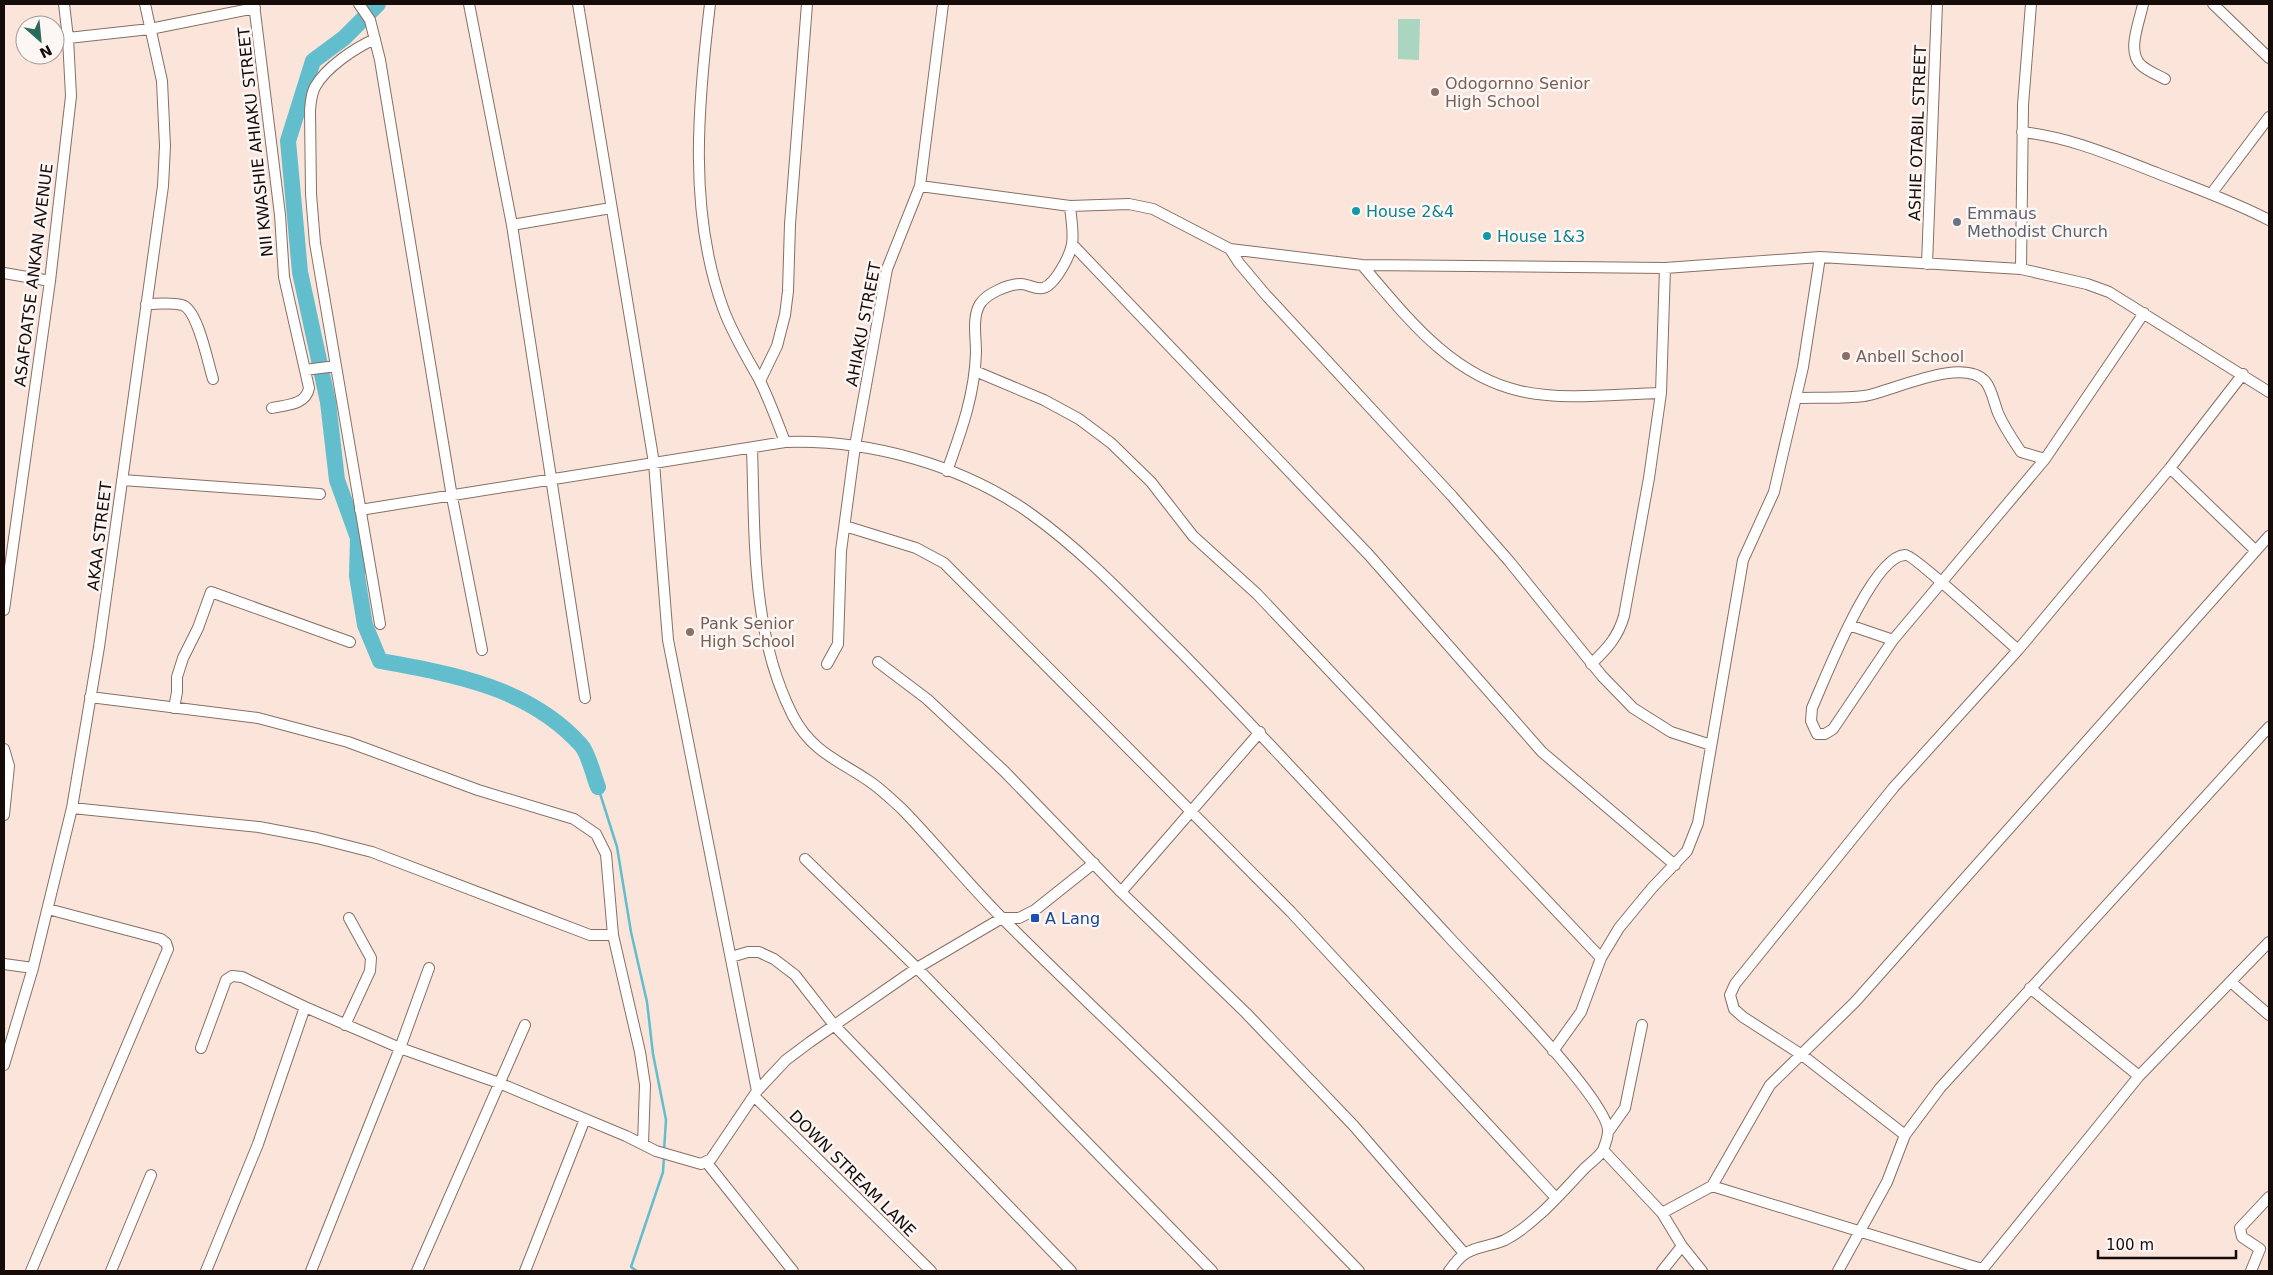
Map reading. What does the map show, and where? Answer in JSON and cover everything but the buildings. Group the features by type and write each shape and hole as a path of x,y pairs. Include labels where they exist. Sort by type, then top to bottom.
{"street":[{"name":"ASAFOATSE ANKAN AVENUE","path":"4,610 50,281 71,96 64,4"},
{"name":"AKAA STREET","path":"4,1066 33,968 72,808 99,647 163,186 165,146 162,81 145,4"},
{"path":"469,4 512,225 585,698"},
{"path":"578,4 654,463 668,640 731,957 755,1094"},
{"path":"710,4 698,158 702,219 709,265 723,310 760,381 785,442"},
{"path":"760,381 777,346 785,315 788,291 790,224 807,4"},
{"name":"AHIAKU STREET","path":"827,664 838,644 839,581 855,446 887,269 920,186 944,4"},
{"name":"ASHIE OTABIL STREET","path":"1928,264 1937,4"},
{"path":"2021,270 2022,132 2032,4"},
{"path":"2144,4 2134,45 2135,57 2142,66 2166,80"},
{"path":"2213,4 2269,58"},
{"path":"360,5 370,20 376,38 452,497 482,650"},
{"path":"68,38 150,29 255,6"},
{"name":"NII KWASHIE AHIAKU STREET","path":"255,6 280,215 284,277 309,369 308,395 302,401 272,408"},
{"path":"376,38 349,53 319,81 312,97 311,194 315,243 332,366 380,624"},
{"path":"2211,194 2269,117"},
{"path":"2022,132 2050,134 2094,148 2211,194 2269,220"},
{"path":"920,186 1070,206 1129,204 1154,209 1230,250 1362,265 1665,268 1820,257 2021,270 2088,284 2109,292 2269,392"},
{"path":"947,471 967,414 975,371 976,312 982,301 989,295 1021,284 1038,288 1051,284 1062,267 1072,244 1070,206"},
{"path":"512,225 611,208"},
{"path":"1072,244 1369,555 1542,752 1675,865"},
{"path":"1230,250 1265,294 1452,496 1591,664 1633,708 1672,732 1711,745"},
{"path":"1553,1050 1581,1012 1601,958 1634,910 1687,851 1698,823 1743,560 1774,492 1803,366 1820,257"},
{"path":"1362,265 1433,344 1459,364 1482,377 1520,391 1546,394 1661,393"},
{"path":"1591,664 1612,644 1620,630 1624,616 1649,478 1661,393 1665,268"},
{"path":"4,274 50,281"},
{"path":"146,304 183,305 188,309 198,326 213,379"},
{"path":"2018,650 1940,583 1914,558 1905,554 1894,558 1880,570 1849,625 1812,708 1811,721 1817,734 1825,734 1833,730 1893,640 1940,583 2045,459 2144,313"},
{"path":"309,369 332,366"},
{"path":"975,371 1044,400 1078,419 1111,443 1151,482 1193,536 1257,594 1601,958"},
{"path":"1796,398 1864,396 1885,392 1914,380 1953,372 1976,376 1985,381 1999,415 2021,452 2045,459"},
{"path":"1905,1135 1802,1055 1734,1008 1730,996 1735,984 1894,787 2018,650 2170,468 2243,374"},
{"path":"360,510 452,497 785,442 822,441 855,446 907,458 986,486 1030,513 1072,547 1126,597 1260,732 1553,1050 1596,1102 1604,1115 1608,1132"},
{"path":"752,448 758,577 763,622 772,658 793,715 809,741 870,782 900,808 1002,918 1243,1152 1358,1271"},
{"path":"2170,468 2255,550"},
{"path":"122,480 320,494"},
{"path":"845,526 916,548 944,563 1291,912 1556,1198"},
{"path":"1662,1213 1712,1186 1770,1085 1855,1002 2269,536"},
{"path":"174,708 177,677 183,658 198,628 210,592 350,642"},
{"path":"1849,625 1893,640"},
{"path":"878,662 927,698 1004,771 1121,892 1246,1013 1347,1119 1464,1253"},
{"path":"90,698 258,718 313,731 478,790 574,819 586,825 596,834 606,854 612,935 640,1052 645,1086 643,1144"},
{"path":"1838,1271 1857,1232 1887,1182 1905,1135 1940,1088 2269,728"},
{"path":"1121,892 1260,732"},
{"path":"4,749 9,766 4,815"},
{"path":"72,808 113,814 259,827 317,838 372,852 590,935 612,935"},
{"path":"805,859 917,968 1212,1271"},
{"path":"201,1048 226,980 242,976 305,1008 345,1025 400,1048 499,1083 656,1151 701,1164 707,1163 755,1094 786,1060 917,968 1002,918 1019,918 1035,910 1094,863"},
{"path":"31,1271 168,949 166,943 161,939 48,910"},
{"path":"345,1025 370,971 371,958 349,918"},
{"path":"1712,1186 1981,1270 2139,1076 2269,942"},
{"path":"731,957 748,952 759,952 774,959 795,975 834,1025 1071,1271"},
{"path":"4,964 33,968"},
{"path":"311,1271 400,1048 429,968"},
{"path":"2232,982 2269,1015"},
{"path":"2030,988 2139,1076"},
{"path":"206,1271 258,1144 305,1008"},
{"path":"417,1271 525,1025"},
{"path":"1449,1271 1464,1253 1506,1239 1524,1227 1556,1198 1603,1150 1608,1132 1625,1108 1642,1025"},
{"name":"DOWN STREAM LANE","path":"755,1094 931,1271"},
{"path":"525,1271 585,1119"},
{"path":"1603,1150 1662,1213 1682,1246 1702,1271"},
{"path":"707,1163 793,1271"},
{"path":"111,1271 150,1175"},
{"path":"2251,1271 2260,1249 2242,1237 2240,1228 2269,1197"},
{"path":"1662,1271 1682,1246"}],"green space":[{"path":"1398,19 1420,19 1419,60 1398,59"}],"waterway":[{"path":"378,4 344,38 313,61 288,141 300,272 328,402 337,480 358,538 357,576 365,625 380,661 462,678 514,696 538,709 560,725 581,745 589,759 598,787"},
{"path":"598,787 617,847 631,932 647,1002 653,1054 666,1120 664,1151"},
{"path":"637,1271 631,1267 663,1172 664,1156"}],"place":[{"name":"Odogornno Senior High School","path":"1435,92"},
{"name":"House 2&4","path":"1356,211"},
{"name":"Emmaus Methodist Church","path":"1957,222"},
{"name":"House 1&3","path":"1487,236"},
{"name":"Anbell School","path":"1846,356"},
{"name":"Pank Senior High School","path":"690,632"},
{"name":"A Lang","path":"1035,918"}]}
